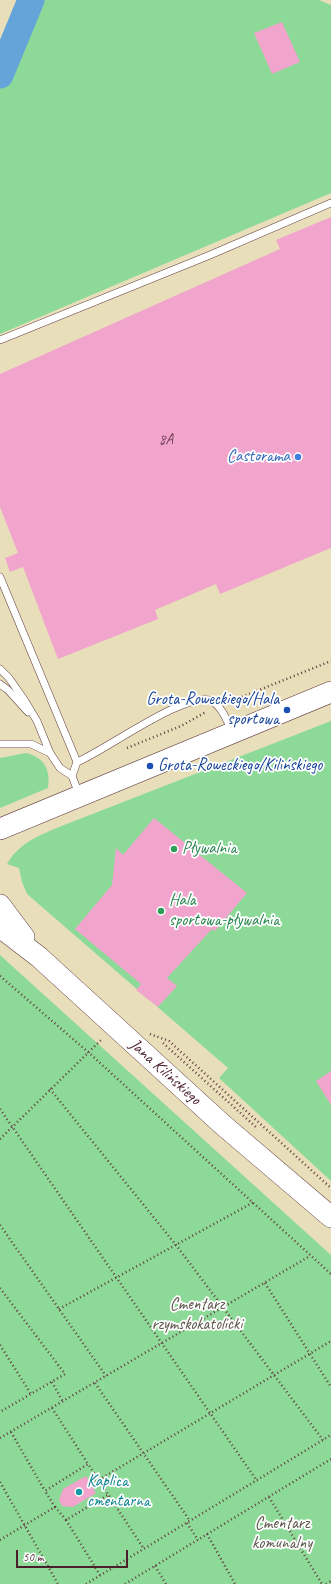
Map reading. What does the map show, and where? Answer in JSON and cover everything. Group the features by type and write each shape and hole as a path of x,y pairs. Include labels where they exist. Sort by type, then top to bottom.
{"street":[{"path":"0,829 79,795 331,692"},
{"path":"0,837 34,814"},
{"path":"0,905 39,957"},
{"name":"Jana Kilińskiego","path":"0,927 39,957 218,1120 331,1217"}],"lane":[{"path":"0,340 210,255 331,203"},
{"path":"0,577 77,762"},
{"path":"0,669 9,678 37,721 50,753 60,768 72,776 79,795"},
{"path":"0,684 8,690 37,721"},
{"path":"72,776 77,762 145,723 191,702 207,700 218,706 232,732"},
{"path":"1,742 31,744 50,753"}],"path":[{"path":"121,750 181,726 218,706 331,661"},
{"path":"0,976 88,1052 254,1202 331,1274"},
{"path":"145,1032 169,1041 331,1188"},
{"path":"0,1139 101,1040"},
{"path":"163,1042 260,1132"},
{"path":"50,1089 176,1245 273,1376 323,1440"},
{"path":"0,1109 257,1481"},
{"path":"60,1309 254,1202"},
{"path":"0,1225 106,1376"},
{"path":"0,1438 310,1256"},
{"path":"265,1283 331,1387"},
{"path":"0,1288 65,1374 0,1412"},
{"path":"92,1484 331,1341"},
{"path":"0,1345 31,1394"},
{"path":"52,1382 63,1402"},
{"path":"94,1383 188,1522 198,1540"},
{"path":"52,1408 144,1549"},
{"path":"11,1432 44,1491 66,1520 100,1575"},
{"path":"86,1584 331,1436"},
{"path":"125,1584 331,1459"},
{"path":"44,1491 88,1464"},
{"path":"0,1482 58,1584"},
{"path":"66,1520 108,1495"},
{"path":"269,1497 322,1584"},
{"path":"0,1540 55,1507"},
{"path":"207,1534 235,1584"},
{"path":"155,1566 166,1584"},
{"path":"133,1580 135,1584"},
{"path":"326,1584 331,1581"}],"green space":[{"path":"30,0 319,0 331,5 331,193 0,334 0,73"},
{"path":"331,721 331,1181 219,1078 228,1068 27,894 22,882 19,868 7,864 23,845 59,827"},
{"path":"26,753 42,761 45,765 49,781 48,788 0,808 0,758"},
{"name":"Cmentarz rzymskokatolicki","path":"0,955 331,1255 331,1584 0,1584"}],"building":[{"path":"282,22 300,62 272,74 254,33"},
{"path":"331,217 331,548 220,594 216,584 155,610 158,619 58,659 23,567 10,572 5,558 18,553 0,507 0,374 280,249 276,240"},
{"name":"Hala sportowa-pływalnia","path":"154,818 247,893 215,931 212,929 167,978 177,986 158,1007 136,990 141,984 75,929 112,885 116,848 123,855"},
{"path":"331,1071 331,1105 316,1081"},
{"name":"Kaplica cmentarna","path":"86,1476 96,1493 73,1507 62,1506 59,1500 63,1489"}],"waterway":[{"path":"0,75 31,0"}],"place":[{"name":"Castorama","path":"298,457"},
{"name":"Grota-Roweckiego/Hala sportowa","path":"287,710"},
{"name":"Grota-Roweckiego/Kilińskiego","path":"150,766"},
{"name":"Pływalnia","path":"174,849"},
{"name":"Hala sportowa-pływalnia","path":"161,911"},
{"name":"Kaplica cmentarna","path":"79,1492"}],"park label":[{"name":"Cmentarz komunalny","path":"282,1534"}]}
